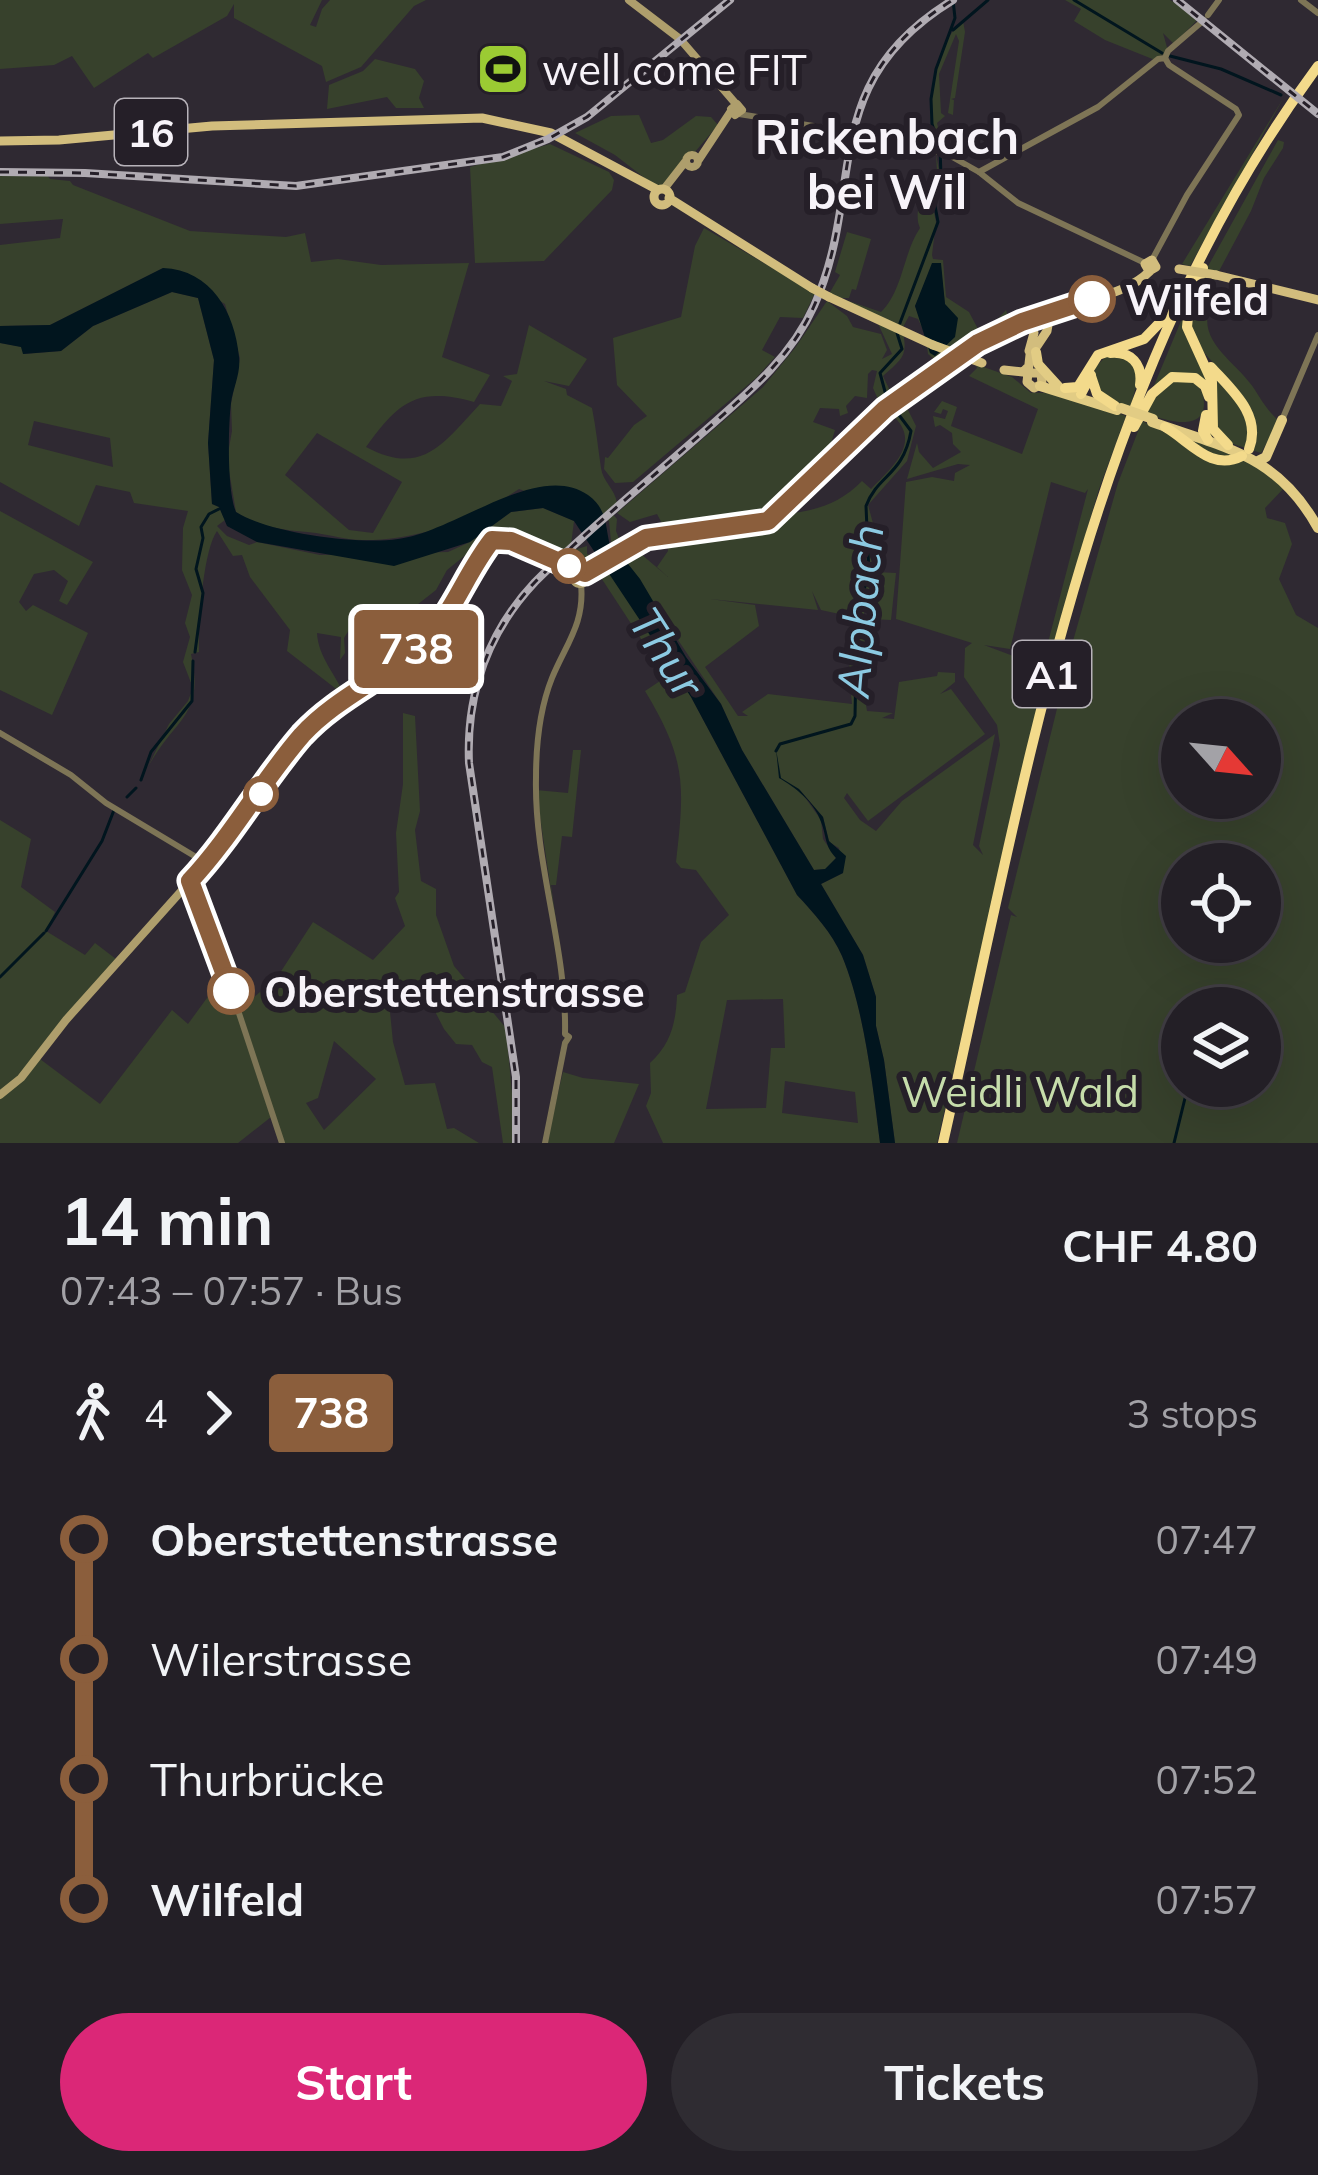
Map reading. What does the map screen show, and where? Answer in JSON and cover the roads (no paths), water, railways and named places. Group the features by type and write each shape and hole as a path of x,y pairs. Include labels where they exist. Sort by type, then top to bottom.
{"highway":[{"name":"A1","path":"946,1143 1051,680 1121,412 1254,161 1318,66"},
{"name":"A1","path":"1121,412 1249,180 1318,75"},
{"path":"1206,260 1187,318 1190,338 1212,382 1213,429 1235,448"},
{"path":"1088,375 1102,352 1153,333 1191,278"},
{"path":"1034,349 1052,385 1121,412 1187,430 1258,460 1281,478 1318,528"},
{"path":"1166,427 1214,460 1229,462 1235,448 1253,436 1248,413 1196,351"},
{"path":"1052,385 1088,375 1109,353 1124,353 1136,362 1141,379 1121,412"},
{"path":"1088,375 1095,390 1121,412"},
{"path":"1121,412 1174,376 1190,376 1207,392 1206,437"},
{"path":"1187,430 1197,428 1208,403"},
{"path":"1258,460 1265,458 1282,420"},
{"path":"1152,421 1206,437"}],"main road":[{"path":"629,0 680,39 736,110 663,195"},
{"name":"16","path":"0,141 212,126 482,118 523,125 572,142 829,298 982,363 1052,385"},
{"path":"1019,324 1039,325 1130,286 1151,266 1216,275 1318,300"},
{"path":"1019,324 1029,331 1052,385"},
{"path":"578,573 646,538 768,521 879,414 978,343 1019,324 1048,327 1025,370 1007,371"},
{"path":"1034,349 1039,325"},
{"path":"1039,325 1034,347 1052,385"},
{"path":"1007,371 1031,391 1052,385"},
{"path":"0,1095 21,1078 66,1020 206,863 304,733 430,636 492,540 511,541 552,556 587,581 581,584"}],"street":[{"path":"980,172 1098,107 1165,58 1219,0"},
{"path":"1301,0 1318,13"},
{"path":"736,110 940,152 980,172 1018,203 1151,266 1187,195 1240,114 1168,65 1165,58"},
{"path":"1282,420 1318,335"},
{"path":"545,1143 565,1043 560,1038 566,1034 536,776 548,690 581,616 581,584"},
{"path":"0,733 206,863"},
{"path":"190,881 282,1143"}],"water":[{"path":"932,263 941,263 945,304 958,318 955,337 935,356 915,306"},
{"name":"Thur","path":"163,268 195,276 207,285 226,310 237,340 239,363 229,443 236,512 291,531 381,540 420,534 545,486 568,487 595,501 612,552 621,555 640,579 686,657 721,704 742,750 814,870 825,869 836,858 814,808 779,778 776,749 781,778 799,789 823,817 829,841 846,856 843,873 821,884 863,955 876,997 876,1026 895,1143 880,1143 862,1023 838,948 797,895 691,697 574,521 543,508 511,512 470,542 394,566 257,542 227,526 219,507 212,504 208,443 214,360 198,298 172,292 93,326 61,351 23,354 21,347 0,343 0,326 50,325"}],"waterway":[{"name":"Alpbach","path":"900,323 938,222 933,195 941,176 940,148 931,99 936,69 955,18 953,0"},
{"path":"953,30 988,0"},
{"path":"1074,0 1162,53"},
{"path":"1170,56 1221,69 1281,95"},
{"name":"Alpbach","path":"776,751 780,744 851,724 855,716 857,611 869,574 866,506 902,457 911,431 887,399 880,373 902,349 897,333"},
{"path":"195,652 203,593 196,569 201,527 219,509"},
{"path":"141,780 151,752 192,701 193,661"},
{"path":"127,797 136,788"},
{"path":"46,931 102,841 114,810"},
{"path":"0,977 44,933"},
{"path":"1174,1143 1183,1107"}],"railway":[{"path":"0,172 296,186 503,157 587,117 730,0"},
{"path":"516,1143 516,1077 469,763 471,713 483,665 504,622 535,582 749,392 792,344 814,306 830,262 862,102 881,67 910,32 953,0"},
{"path":"1177,0 1318,114"}],"place":[{"name":"well come FIT","path":"503,69"},
{"name":"Wilfeld","path":"1092,299"},
{"name":"Oberstettenstrasse","path":"231,991"}],"district":[{"name":"Rickenbach bei Wil","path":"887,164"}],"park label":[{"name":"Weidli Wald","path":"1020,1091"}]}
